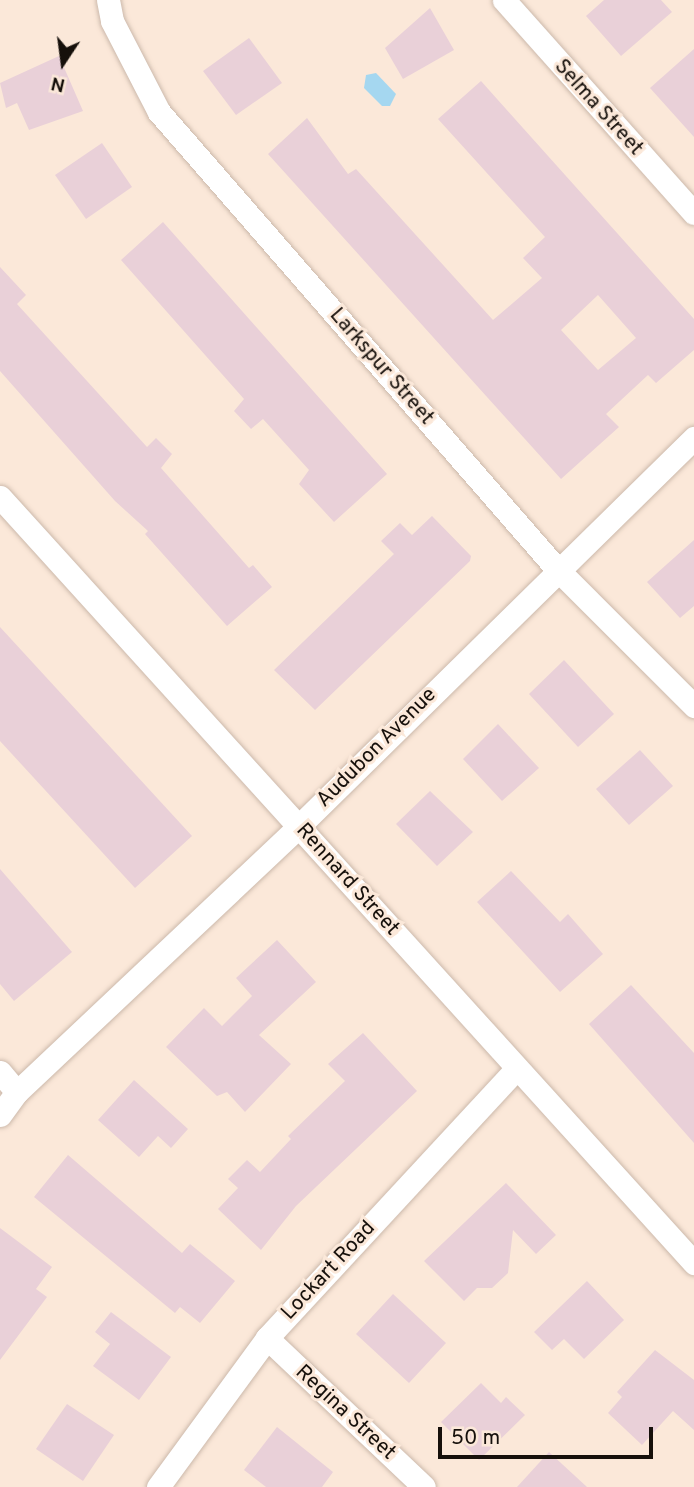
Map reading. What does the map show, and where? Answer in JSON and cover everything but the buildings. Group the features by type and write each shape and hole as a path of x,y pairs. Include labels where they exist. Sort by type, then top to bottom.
{"street":[{"name":"Larkspur Street","path":"108,0 112,21 159,112 557,569 694,706"},
{"name":"Selma Street","path":"504,0 694,213"},
{"name":"Audubon Avenue","path":"0,1115 17,1092 299,826 557,569 694,438"},
{"name":"Rennard Street","path":"0,497 694,1263"},
{"name":"Lockart Road","path":"158,1487 267,1338 516,1069"},
{"path":"0,1072 17,1092"},
{"name":"Regina Street","path":"267,1338 424,1487"}],"water":[{"path":"376,73 396,94 390,106 382,106 364,88 366,75"}]}
